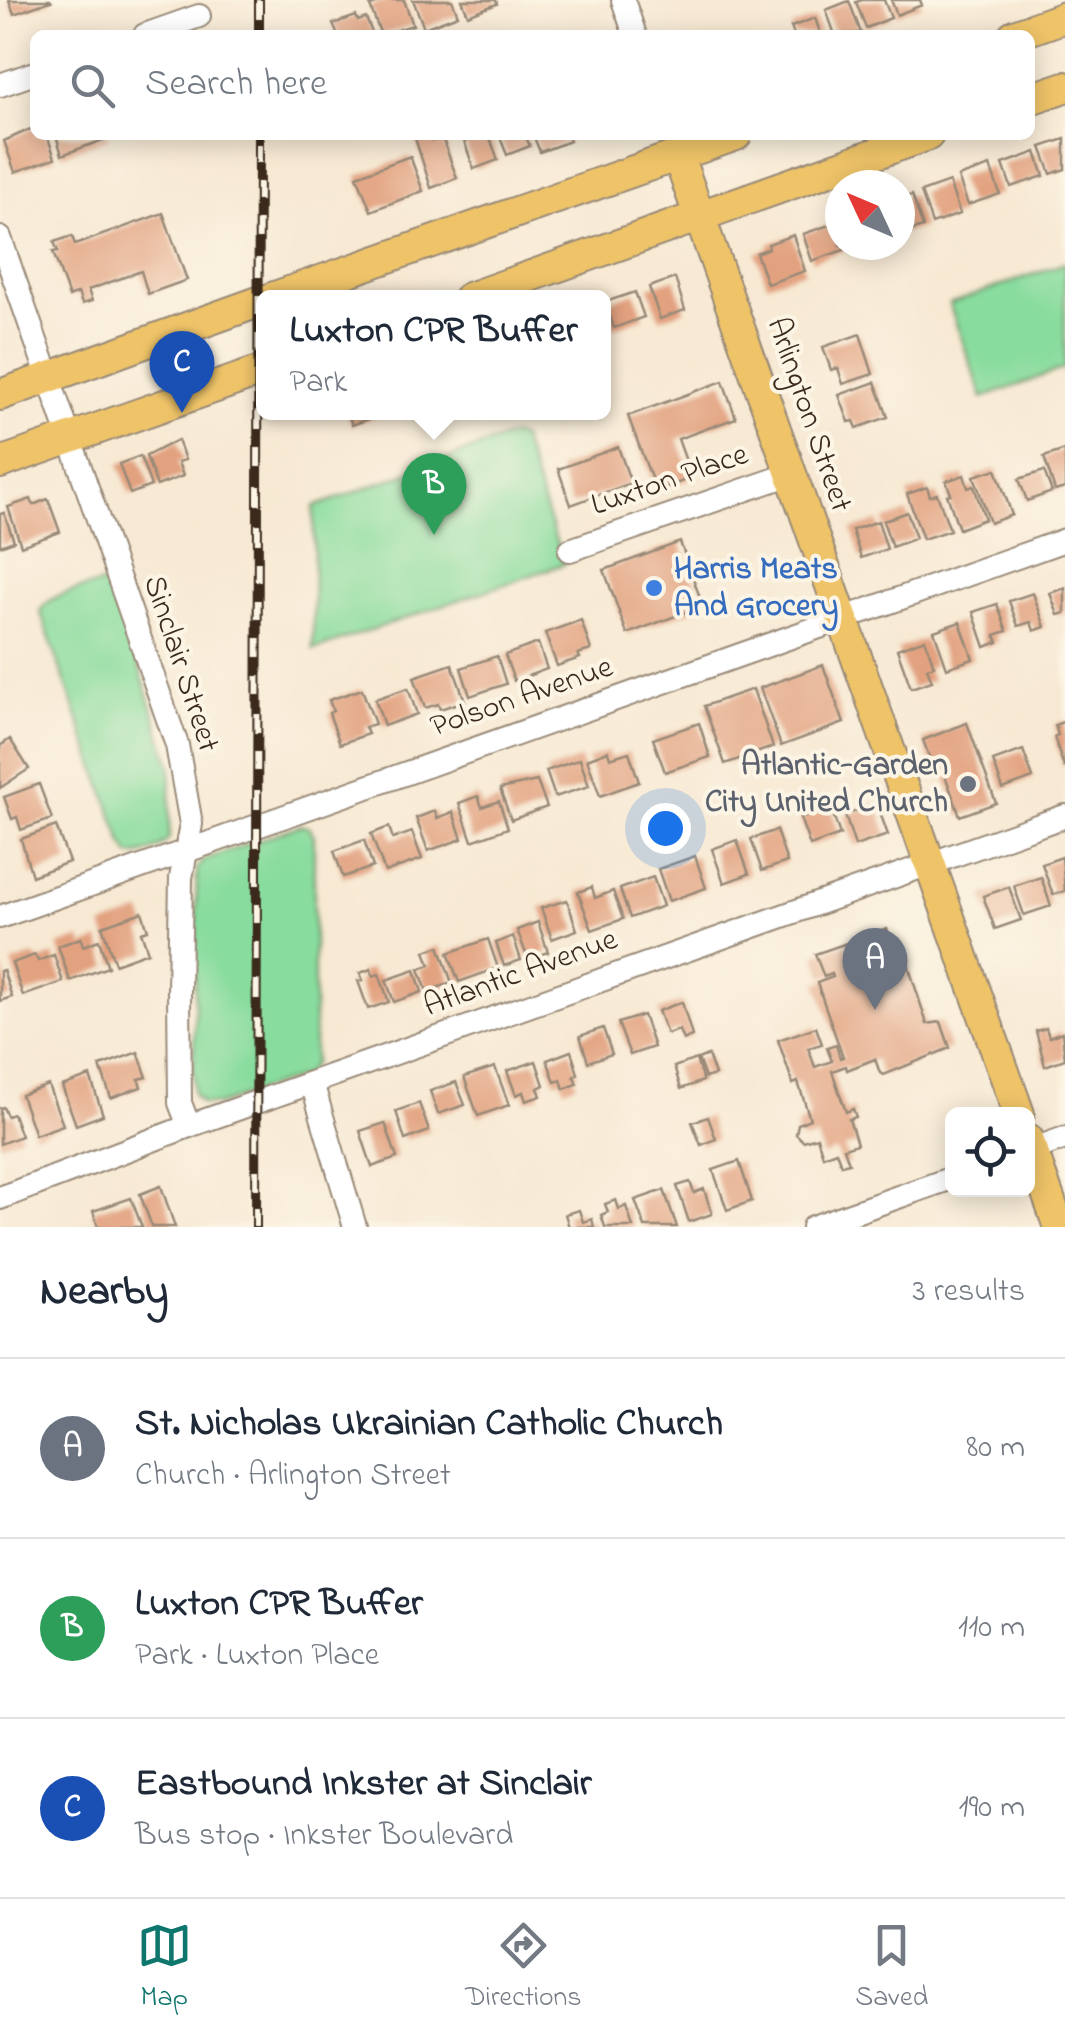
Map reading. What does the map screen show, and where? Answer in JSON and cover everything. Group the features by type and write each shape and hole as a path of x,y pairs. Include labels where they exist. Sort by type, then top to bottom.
{"main road":[{"path":"1027,30 1065,16"},
{"path":"1035,97 1065,87"},
{"path":"293,290 674,146 708,140"},
{"path":"490,290 914,140"},
{"name":"Arlington Street","path":"674,146 1016,1107"},
{"path":"0,395 256,303"},
{"path":"0,464 256,373"},
{"path":"1035,1163 1059,1227"}],"street":[{"path":"623,0 633,30"},
{"path":"159,30 199,16"},
{"path":"0,85 30,74"},
{"name":"Sinclair Street","path":"0,238 177,745 191,824 183,851 180,1103 189,1126"},
{"name":"Luxton Place","path":"570,550 791,474"},
{"name":"Polson Avenue","path":"0,917 1065,540"},
{"name":"Atlantic Avenue","path":"0,1198 189,1126 1065,816"},
{"path":"312,1082 355,1227"},
{"path":"1035,1146 1065,1138"},
{"path":"813,1227 945,1180"}],"green space":[{"path":"1065,263 1065,368 983,398 949,304"},
{"path":"512,435 521,438 564,564 313,650 314,507"},
{"path":"105,583 113,586 171,766 169,839 140,855 130,855 122,842 40,611 60,595"},
{"path":"300,825 310,828 314,836 314,1062 305,1075 218,1105 203,1104 193,1094 197,868 204,860"}],"building":[{"path":"9,0 50,0 51,1 14,14"},
{"path":"404,0 413,25 379,30 370,6"},
{"path":"413,0 452,0 458,15 424,28"},
{"path":"462,0 496,0 497,4 468,15"},
{"path":"884,0 891,18 866,28 856,2"},
{"path":"891,0 920,0 922,5 897,15"},
{"path":"849,1 860,30 833,30 826,10"},
{"path":"356,16 358,21 366,18 371,30 336,30 333,24"},
{"path":"815,18 819,30 792,30 791,27"},
{"path":"30,129 30,140 49,140 55,158 15,172 4,141"},
{"path":"1065,139 1065,169 1051,174 1041,147"},
{"path":"58,140 103,140 62,155"},
{"path":"416,140 443,140 457,178 431,188"},
{"path":"491,140 498,160 474,169 464,141"},
{"path":"501,140 527,140 530,146 507,155"},
{"path":"535,140 570,141 540,152"},
{"path":"1036,152 1044,176 1011,187 1003,164"},
{"path":"410,156 423,191 371,211 357,176"},
{"path":"990,166 1000,194 968,205 958,177"},
{"path":"949,182 960,214 932,224 921,192"},
{"path":"915,204 923,227 915,229"},
{"path":"163,213 187,280 148,294 141,271 88,290 92,301 82,304 78,293 69,297 53,252 58,251 54,242 72,236 75,245"},
{"path":"825,226 825,257 812,261 803,234"},
{"path":"793,235 805,271 767,284 756,253"},
{"path":"675,278 685,310 660,319 649,287"},
{"path":"635,292 644,317 614,328 611,300"},
{"path":"860,334 873,374 843,384 838,368 831,370 823,347"},
{"path":"723,381 736,418 678,439 692,478 656,491 628,416"},
{"path":"875,382 888,417 857,428 854,421 849,422 839,395"},
{"path":"178,440 185,460 178,462 183,476 157,486 146,456"},
{"path":"618,447 631,483 571,505 558,469"},
{"path":"1065,450 1065,488 1055,491 1044,457"},
{"path":"140,456 151,486 130,494 119,464"},
{"path":"996,469 1012,515 990,523 974,476"},
{"path":"1044,471 1052,492 1027,501 1019,479"},
{"path":"964,475 968,488 974,486 985,519 959,529 946,481"},
{"path":"927,487 930,496 937,494 950,530 923,539 907,494"},
{"path":"31,499 33,505 48,499 60,532 21,546 8,507"},
{"path":"907,512 916,538 892,547 883,521"},
{"path":"4,513 14,541 0,546 0,514"},
{"path":"878,521 887,549 861,558 852,530"},
{"name":"Harris Meats And Grocery","path":"680,542 703,606 627,634 604,570"},
{"path":"1065,588 1065,613 1058,615 1050,593"},
{"path":"1033,593 1045,627 1034,631 1031,622 1018,626 1009,601"},
{"path":"997,604 1007,631 995,635 998,642 985,647 973,612"},
{"path":"581,620 591,650 557,666 545,633"},
{"path":"960,622 973,659 947,668 934,631"},
{"path":"925,639 934,666 927,668 932,681 911,688 897,649"},
{"path":"538,643 547,669 514,681 505,655"},
{"path":"497,656 506,684 470,696 461,668"},
{"path":"452,664 465,701 440,709 438,704 425,708 414,677"},
{"path":"823,665 844,723 781,746 760,688"},
{"path":"408,688 417,714 384,726 375,699"},
{"path":"362,689 375,724 365,727 368,734 340,744 329,713 333,711 329,700"},
{"path":"753,689 773,747 725,764 704,706"},
{"path":"1065,721 1064,767 1054,737 1058,735 1055,725"},
{"path":"699,723 710,757 665,772 653,739"},
{"name":"Atlantic-Garden City United Church","path":"967,723 996,803 960,816 940,762 932,765 923,740"},
{"path":"10,739 29,769 0,788 0,746"},
{"path":"1023,750 1033,778 1003,789 993,761"},
{"path":"608,751 610,758 629,752 639,782 600,796 587,759"},
{"path":"580,759 589,786 555,797 546,771"},
{"path":"537,781 547,807 511,820 500,789"},
{"path":"39,784 52,819 21,830 4,797"},
{"path":"478,796 482,807 499,801 508,828 472,841 459,803"},
{"path":"877,804 888,835 855,846 845,815"},
{"path":"831,808 840,835 810,846 800,818"},
{"path":"435,811 437,818 453,812 462,839 428,851 416,818"},
{"path":"56,826 69,862 32,876 21,839"},
{"path":"389,827 393,839 412,832 422,859 385,872 371,834"},
{"path":"776,830 787,862 762,871 751,839"},
{"path":"364,840 373,867 343,877 334,851"},
{"path":"737,840 749,874 724,883 712,849"},
{"path":"695,856 706,888 669,901 658,869"},
{"path":"1062,857 1065,891 1053,895 1042,864"},
{"path":"653,877 663,906 630,918 620,889"},
{"path":"1041,877 1051,906 1024,915 1014,886"},
{"path":"592,887 595,898 613,891 623,919 592,930 578,892"},
{"path":"1009,887 1021,920 995,929 983,896"},
{"path":"567,900 577,930 552,939 541,908"},
{"path":"142,912 148,930 141,932 148,952 115,964 102,926"},
{"path":"538,922 548,952 528,959 517,930"},
{"path":"887,929 895,952 888,957 904,952 927,1024 941,1022 950,1048 884,1075 875,1059 847,1070 846,1066 832,1071 846,1112 853,1109 856,1117 849,1119 857,1144 844,1148 849,1163 841,1165 836,1151 823,1156 817,1137 803,1141 796,1134 798,1124 810,1119 778,1040 816,1027 822,1044 808,1048 815,1067 832,1061 827,1048 836,1045 840,1058 843,1057 817,983 833,977 824,977 815,954"},
{"path":"513,936 521,960 504,966 496,943"},
{"path":"81,938 83,946 99,940 108,967 70,981 58,946"},
{"path":"488,939 498,968 459,982 448,953"},
{"path":"439,946 452,983 427,991 419,969 430,965 425,951"},
{"path":"35,955 38,961 54,955 63,982 23,996 12,963"},
{"path":"371,969 373,976 379,974 389,1002 368,1009 358,981 363,980 360,973"},
{"path":"3,970 12,997 0,1001 0,971"},
{"path":"415,970 422,992 394,1002 386,980"},
{"path":"682,1002 692,1036 683,1040 679,1030 667,1034 658,1011"},
{"path":"643,1015 654,1047 630,1055 618,1023"},
{"path":"603,1028 612,1054 588,1062 580,1036"},
{"path":"1046,1028 1049,1037 1062,1032 1065,1059 1045,1066 1036,1031"},
{"path":"571,1051 577,1084 564,1089 561,1080 555,1082 547,1060"},
{"path":"138,1052 147,1077 139,1079 141,1087 111,1098 100,1066"},
{"path":"708,1055 715,1075 705,1078 698,1059"},
{"path":"696,1059 703,1081 681,1089 674,1067"},
{"path":"536,1061 544,1085 538,1088 541,1096 526,1101 523,1092 516,1095 507,1071"},
{"path":"495,1067 509,1105 478,1116 464,1077"},
{"path":"90,1076 103,1115 76,1125 62,1086"},
{"path":"456,1082 465,1105 438,1114 430,1091"},
{"path":"48,1085 63,1125 35,1135 21,1095"},
{"path":"419,1103 429,1131 405,1140 396,1111"},
{"path":"0,1108 7,1116 13,1114 21,1136 0,1144"},
{"path":"708,1117 716,1139 701,1145 692,1122"},
{"path":"385,1123 397,1158 372,1167 360,1131"},
{"path":"739,1161 752,1201 727,1210 713,1170"},
{"path":"690,1182 694,1193 704,1189 712,1214 689,1222 677,1186"},
{"path":"161,1186 175,1227 152,1227 140,1194"},
{"path":"664,1190 677,1227 645,1227 635,1200"},
{"path":"131,1198 142,1227 98,1227 93,1211"},
{"path":"616,1200 619,1209 626,1206 633,1227 605,1227 601,1215 608,1212 605,1204"},
{"path":"579,1210 583,1222 592,1219 594,1227 569,1227 565,1214"}],"railway":[{"path":"259,0 259,30"},
{"path":"259,140 259,290"},
{"path":"256,1227 258,420"}],"place":[{"name":"Eastbound Inkster at Sinclair","path":"182,413"},
{"name":"Luxton CPR Buffer","path":"434,535"},
{"name":"Harris Meats And Grocery","path":"654,588"},
{"name":"Atlantic-Garden City United Church","path":"968,784"},
{"name":"St. Nicholas Ukrainian Catholic Church","path":"875,1010"}]}
